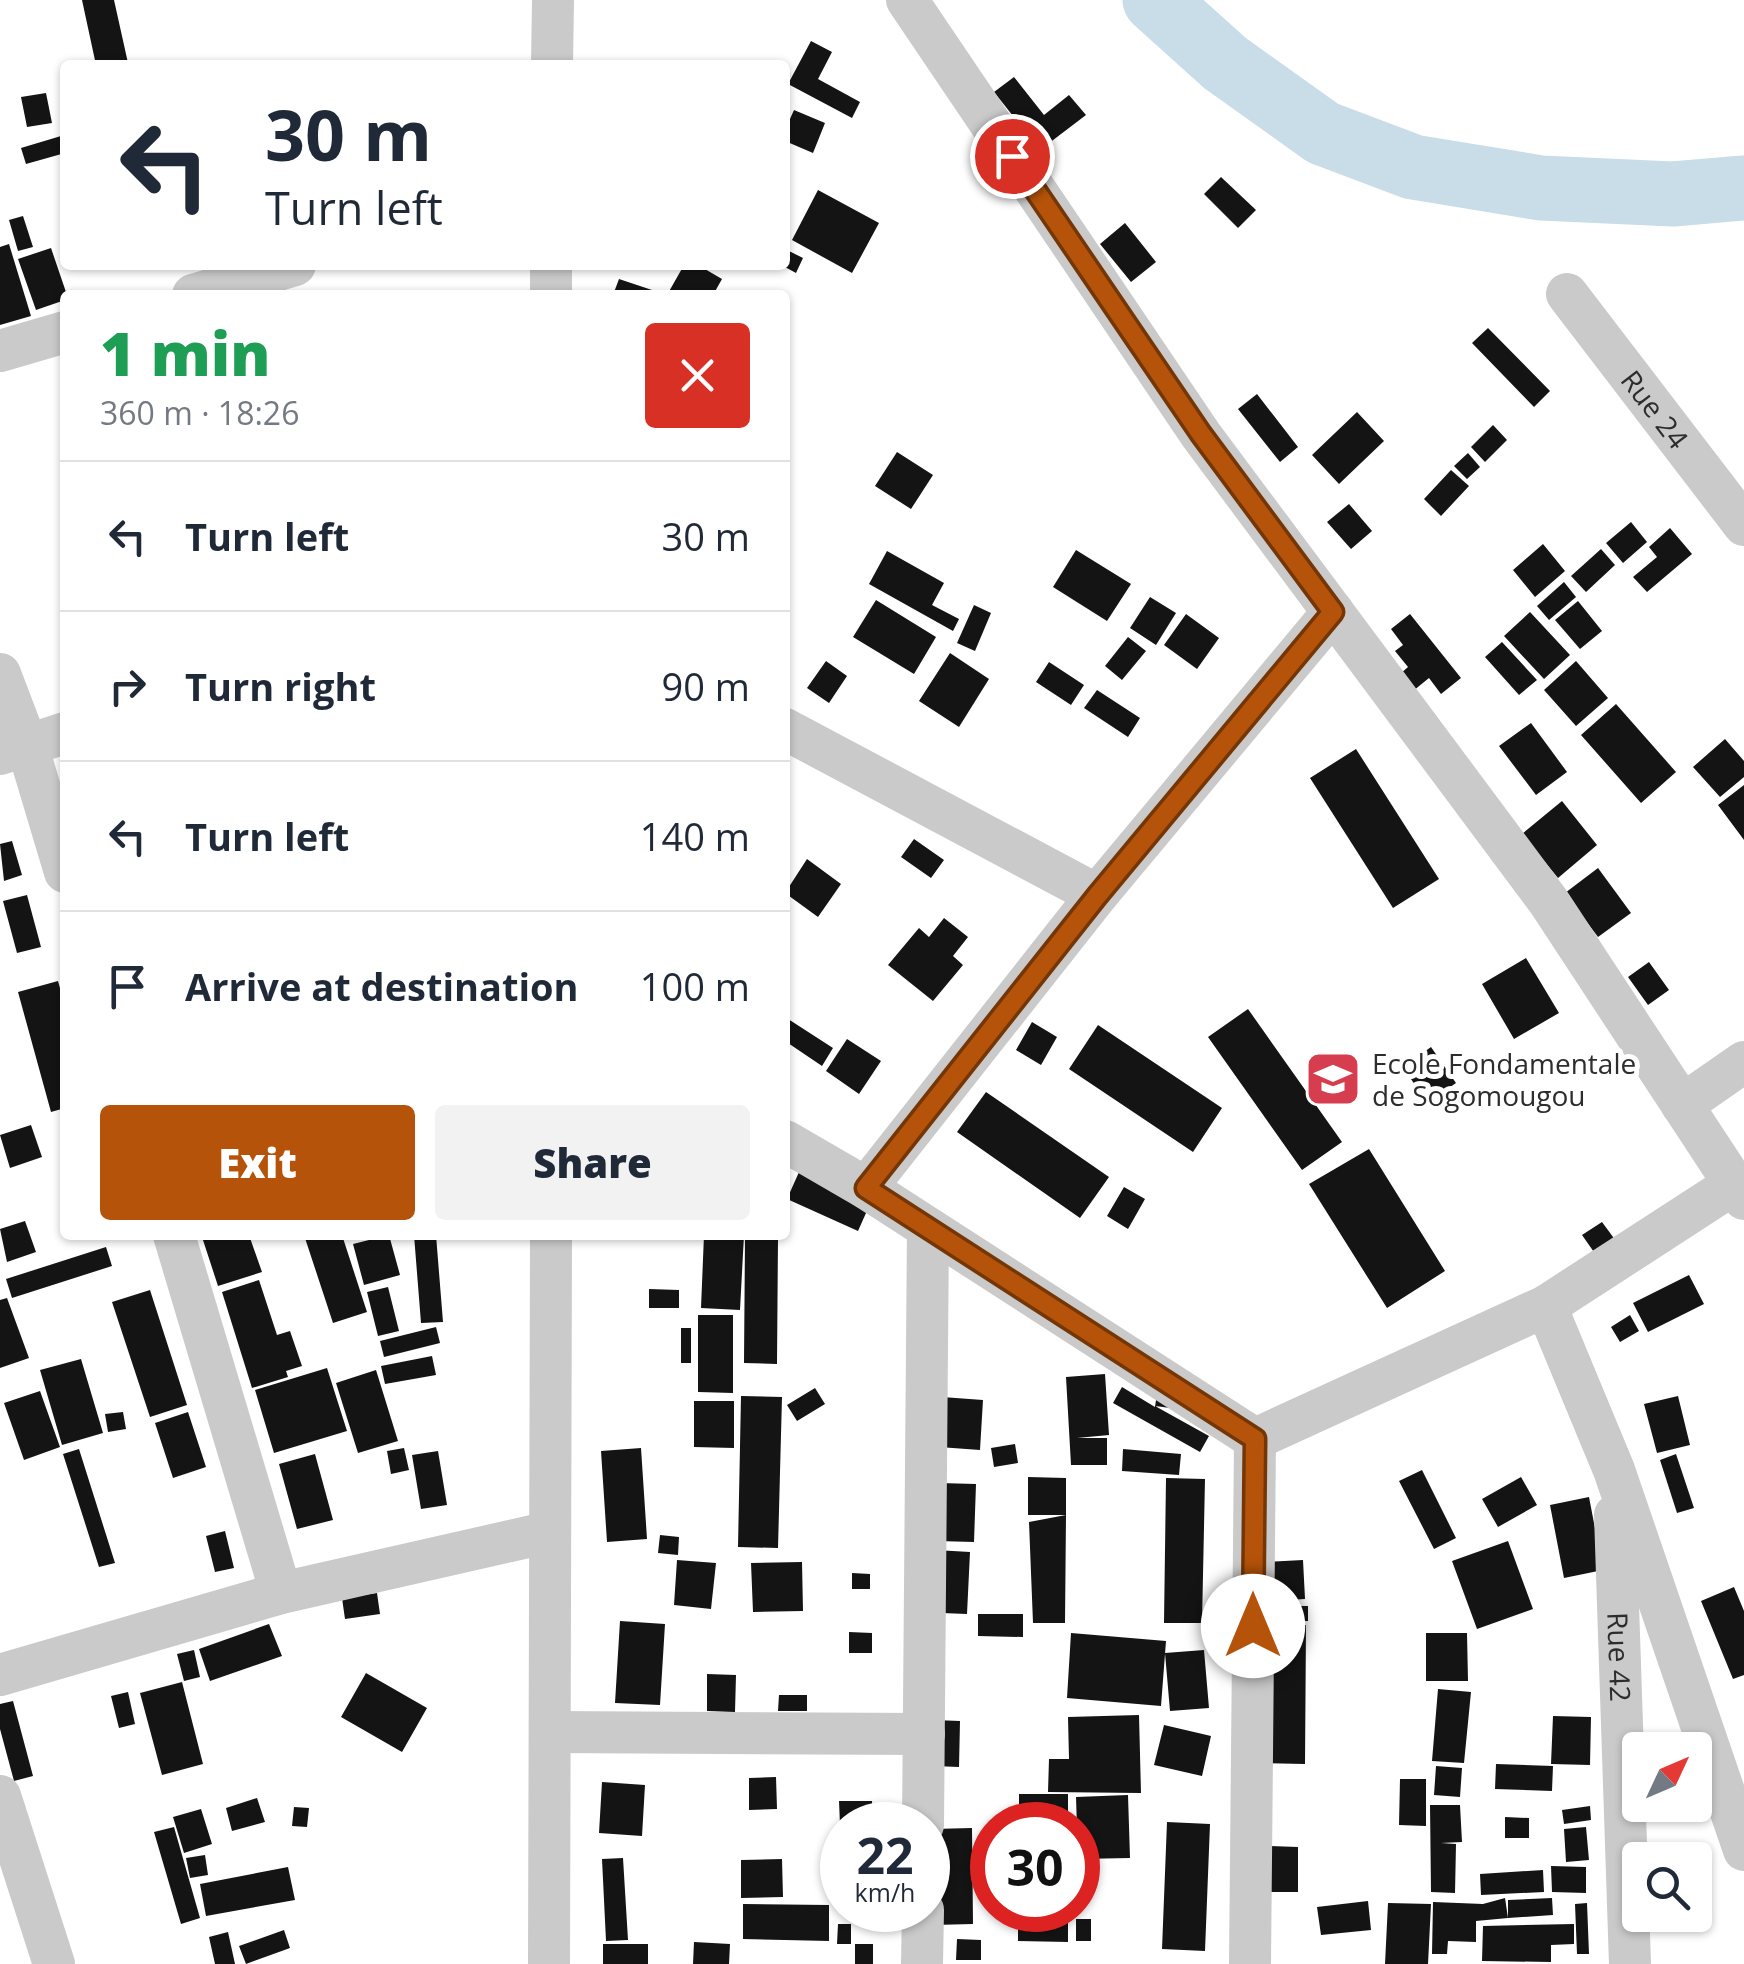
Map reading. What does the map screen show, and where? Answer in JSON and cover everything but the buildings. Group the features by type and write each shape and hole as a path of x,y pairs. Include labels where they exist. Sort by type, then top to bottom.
{"street":[{"path":"552,60 553,0"},
{"path":"907,0 1201,434 1550,902 1739,1192 1546,1306 1255,1439"},
{"path":"210,290 278,270"},
{"name":"Rue 24","path":"1566,294 1744,526"},
{"path":"0,352 60,334"},
{"path":"866,1188 1097,896 1333,612"},
{"path":"0,674 31,744 60,853"},
{"path":"790,732 1097,896"},
{"path":"1682,1105 1744,1062"},
{"path":"790,1143 1255,1439"},
{"path":"923,1802 928,1228"},
{"path":"175,1240 281,1593"},
{"path":"549,1964 551,1240"},
{"name":"Rue 42","path":"1546,1306 1614,1470 1744,1850"},
{"path":"1250,1964 1255,1439"},
{"name":"Rue 42","path":"1614,1470 1630,1964"},
{"path":"0,1675 281,1593 550,1532"},
{"path":"550,1732 924,1734"},
{"path":"0,1796 54,1964"},
{"path":"922,1932 922,1964"}],"waterway":[{"path":"1155,0 1225,63 1323,133 1413,167 1541,188 1673,194 1744,188"}],"place":[{"name":"Ecole Fondamentale de Sogomougou","path":"1333,1079"}],"route":[{"path":"1012,156 1201,434 1333,612 1097,896 866,1188 1255,1439 1253,1626"}]}
